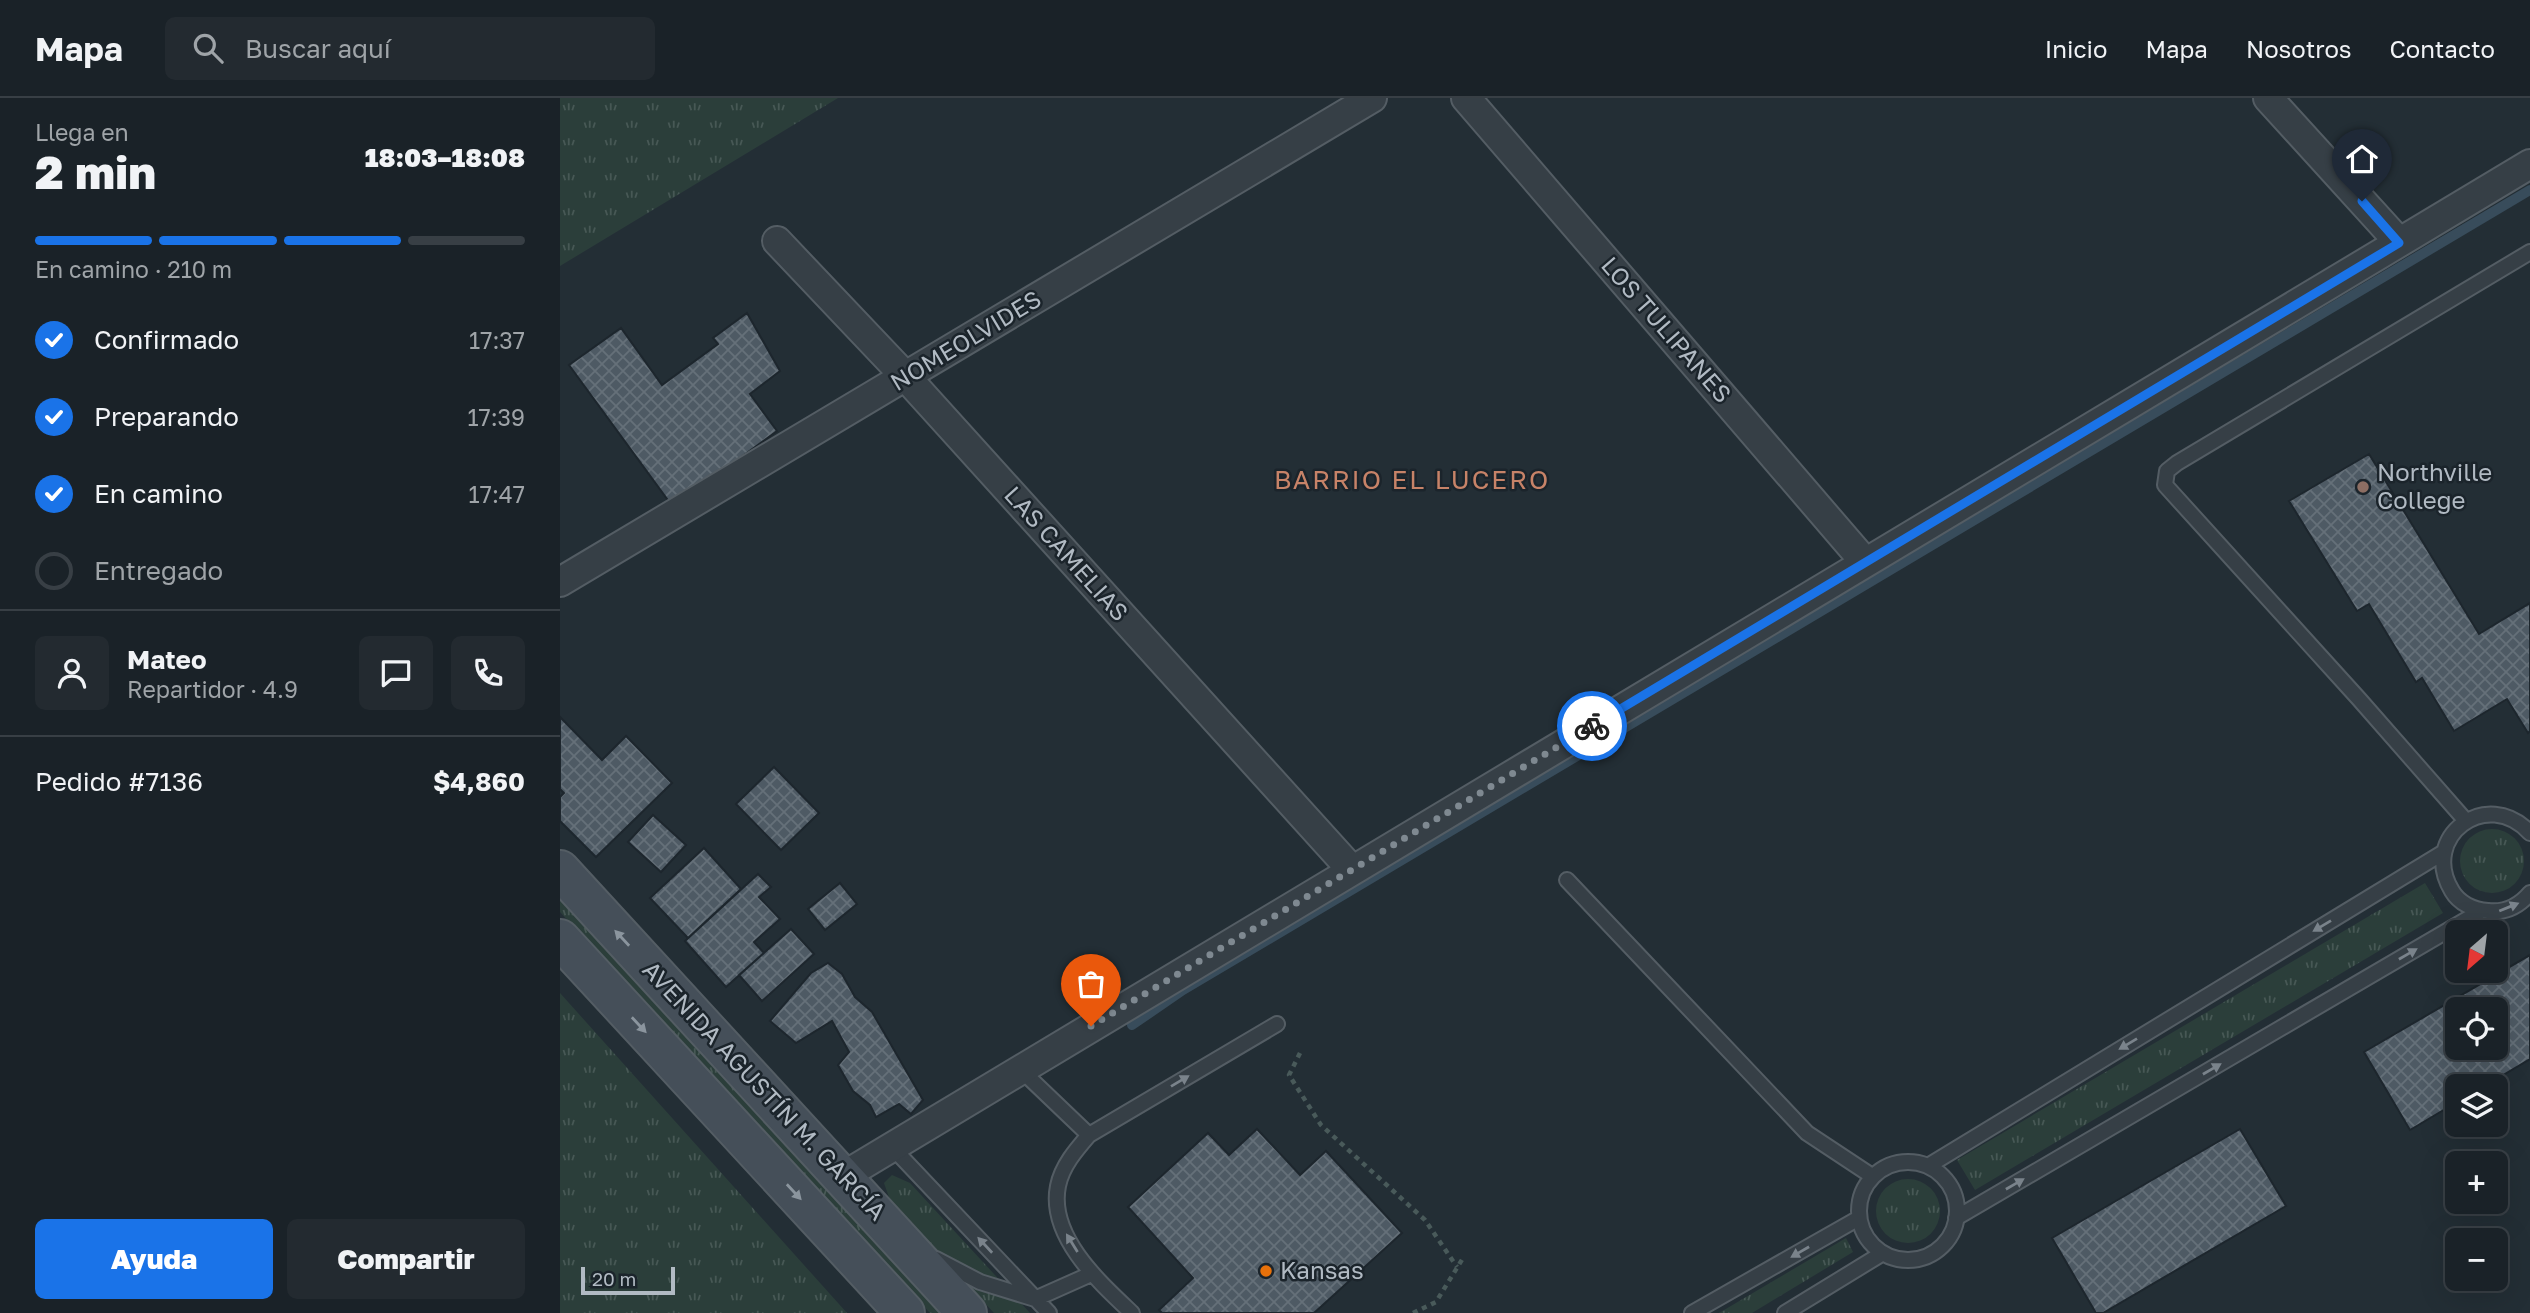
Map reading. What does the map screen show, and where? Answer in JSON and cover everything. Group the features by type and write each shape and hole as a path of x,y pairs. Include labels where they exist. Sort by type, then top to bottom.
{"main road":[{"name":"AVENIDA AGUSTÍN M. GARCÍA","path":"560,870 967,1313"},
{"name":"AVENIDA AGUSTÍN M. GARCÍA","path":"560,939 905,1313"}],"street":[{"name":"NOMEOLVIDES","path":"560,582 1372,98"},
{"name":"LOS TULIPANES","path":"1466,98 1866,562"},
{"path":"2268,98 2399,243"},
{"path":"842,1177 2530,164"},
{"name":"LAS CAMELIAS","path":"777,241 906,377 1352,870"}],"lane":[{"path":"2466,821 2165,485 2167,471 2177,463 2530,252"},
{"path":"2517,820 2530,813"},
{"path":"2530,832 2517,820 2491,814 2477,816 2455,830 2444,852 2443,868 2447,883 2455,896 2467,906 2481,911 2497,912 2512,908 2525,900 2530,893"},
{"path":"1928,1166 2444,852"},
{"path":"1567,880 1807,1133 1872,1176"},
{"path":"1956,1218 2481,911"},
{"path":"1132,1313 1091,1274 1059,1224 1058,1187 1069,1159 1089,1135 1277,1024"},
{"path":"1020,1069 1089,1135"},
{"path":"891,1146 1049,1313"},
{"path":"1898,1162 1928,1166 1941,1174 1951,1187 1956,1202 1952,1233 1942,1246 1929,1255 1913,1260 1897,1259 1871,1244 1863,1232 1859,1203 1863,1189 1872,1176 1884,1167 1898,1162"},
{"path":"1692,1313 1859,1218"},
{"path":"904,1242 981,1282 1035,1298 1091,1274"},
{"path":"1785,1313 1883,1253"}],"path":[{"path":"1300,1053 1289,1075 1321,1125 1425,1220 1457,1267"},
{"path":"1418,1312 1436,1302 1463,1258"}],"green space":[{"path":"560,98 838,98 560,266"},
{"path":"2492,829 2510,835 2518,843 2524,861 2518,879 2510,887 2492,893 2474,887 2466,879 2460,861 2466,843 2474,835"},
{"path":"2425,883 2443,913 1975,1190 1957,1160"},
{"path":"560,893 947,1313 930,1313 560,912"},
{"path":"560,993 847,1313 560,1313"},
{"path":"892,1175 910,1183 1030,1313 994,1313 890,1200 884,1183"},
{"path":"1908,1179 1926,1185 1934,1193 1940,1211 1934,1229 1926,1237 1908,1243 1890,1237 1882,1229 1876,1211 1882,1193 1890,1185"},
{"path":"1846,1238 1853,1252 1752,1313 1719,1313"}],"building":[{"path":"747,313 780,371 750,394 777,431 673,507 569,365 621,328 662,385 718,344 713,338"},
{"path":"2369,454 2479,634 2530,603 2528,733 2507,699 2454,731 2422,678 2416,682 2369,604 2357,611 2289,501"},
{"path":"560,717 602,760 626,736 672,783 596,857 560,821 560,797 564,793 560,789"},
{"path":"774,767 819,813 781,850 736,804"},
{"path":"653,815 686,845 661,872 628,842"},
{"path":"704,848 741,889 688,938 650,898"},
{"path":"758,874 771,887 759,897 780,919 754,942 764,953 726,987 685,941"},
{"path":"840,883 857,904 825,930 808,909"},
{"path":"791,929 814,954 762,1001 739,975"},
{"path":"2530,955 2530,1059 2505,1074 2445,1074 2445,1109 2410,1130 2364,1052 2445,1005 2445,1060 2508,1060 2508,997 2458,997 2480,984 2508,984 2508,968"},
{"path":"828,963 842,974 855,997 872,1012 923,1100 911,1114 899,1104 876,1117 870,1105 853,1091 838,1065 849,1052 832,1021 796,1043 770,1021 811,973"},
{"path":"1257,1129 1300,1175 1326,1151 1402,1233 1314,1313 1162,1313 1159,1310 1193,1278 1128,1207 1208,1133 1229,1155"},
{"path":"2240,1129 2286,1206 2103,1313 2096,1313 2052,1238"}],"waterway":[{"path":"1132,1025 1183,990 2530,190"}],"way so far":[{"path":"1091,1026 1592,726"}],"place":[{"name":"Northville College","path":"2363,487"},
{"name":"Kansas","path":"1266,1271"}],"district":[{"name":"BARRIO EL LUCERO","path":"1412,480"}],"route":[{"path":"1592,726 2399,243 2362,201"}]}
